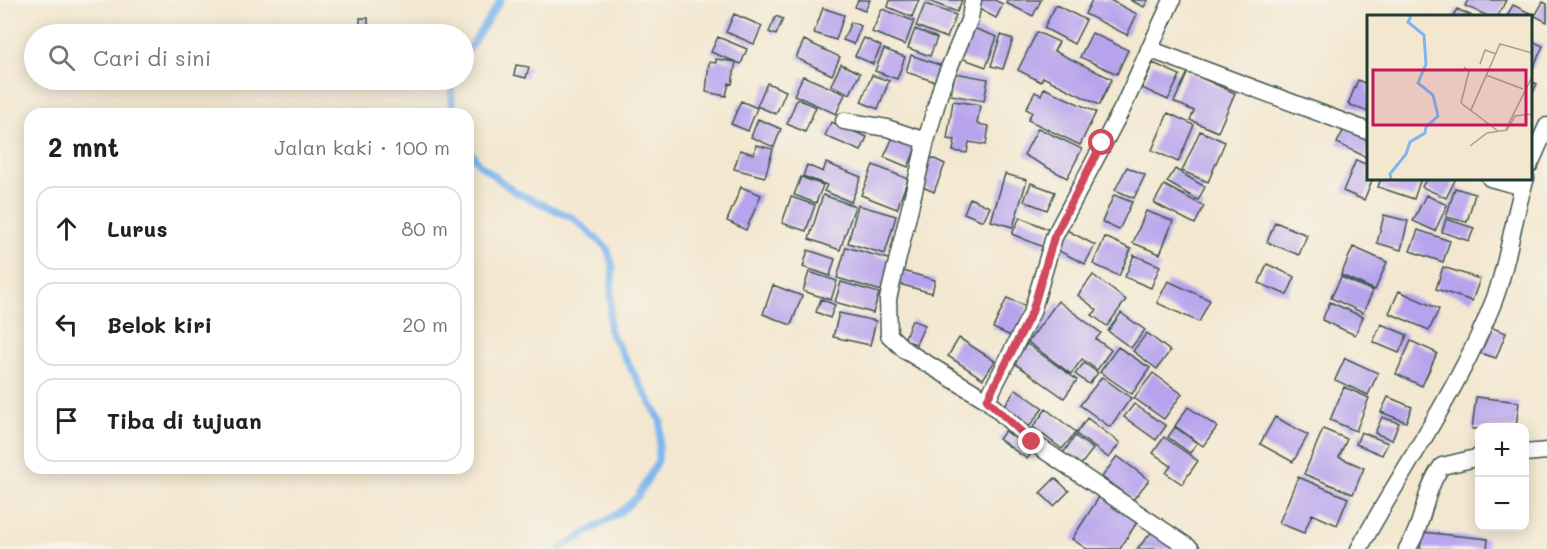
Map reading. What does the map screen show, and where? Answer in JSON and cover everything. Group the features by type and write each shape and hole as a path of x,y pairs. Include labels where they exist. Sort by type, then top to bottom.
{"street":[{"path":"973,0 970,18 942,85 926,141 888,299 889,335 906,351 987,400 1032,442 1191,549"},
{"path":"987,400 1032,312 1054,237 1123,107 1172,0"},
{"path":"1149,49 1367,131"},
{"path":"844,121 887,128 926,141"},
{"path":"1532,160 1547,126"},
{"path":"1359,549 1433,426 1467,361 1502,278 1524,183 1504,180"},
{"path":"1529,453 1547,451"},
{"path":"1407,549 1417,535 1427,495 1434,476 1442,465 1475,458"}],"building":[{"path":"858,0 870,0 865,11 855,7"},
{"path":"890,0 919,0 912,17 888,7"},
{"path":"926,0 962,0 957,12"},
{"path":"978,0 994,0 1003,4 996,18 975,7"},
{"path":"1007,0 1041,0 1033,16 1006,3"},
{"path":"1092,0 1110,0 1137,14 1127,35 1085,14"},
{"path":"1130,0 1148,0 1144,7"},
{"path":"1468,0 1506,0 1498,15 1486,15 1465,6"},
{"path":"1543,2 1547,4 1547,22 1535,16"},
{"path":"925,4 956,15 947,38 916,26"},
{"path":"1056,5 1086,20 1074,44 1044,28"},
{"path":"1513,5 1534,15 1532,19 1532,15 1508,15"},
{"path":"823,8 844,15 836,40 814,33"},
{"path":"882,9 914,21 905,45 872,32"},
{"path":"1457,9 1470,15 1454,15"},
{"path":"734,14 762,26 754,44 726,32"},
{"path":"776,16 783,19 776,35 769,32"},
{"path":"360,18 368,18 368,24 360,24"},
{"path":"851,22 861,26 854,44 843,40"},
{"path":"968,26 997,37 986,67 956,56"},
{"path":"915,29 937,38 930,56 908,48"},
{"path":"1037,32 1059,42 1054,51 1112,79 1099,105 1043,77 1041,82 1018,70"},
{"path":"1092,33 1128,50 1117,74 1080,57"},
{"path":"1001,35 1013,39 1003,69 991,66"},
{"path":"718,37 747,49 741,64 711,52"},
{"path":"864,38 881,46 873,64 855,56"},
{"path":"804,40 840,57 832,75 796,58"},
{"path":"1532,41 1543,46 1532,68"},
{"path":"884,49 905,57 897,79 875,71"},
{"path":"911,55 945,67 939,83 906,72"},
{"path":"716,59 736,62 732,84 729,83 726,96 706,92 709,62 716,63"},
{"path":"1153,63 1180,75 1168,100 1142,88"},
{"path":"841,64 860,73 850,94 831,85"},
{"path":"516,65 529,67 526,78 514,75"},
{"path":"1188,72 1235,93 1218,132 1190,120 1194,111 1174,102"},
{"path":"955,73 988,79 984,101 951,95"},
{"path":"872,75 889,81 878,109 861,102"},
{"path":"803,76 845,94 836,114 794,95"},
{"path":"1358,80 1367,84 1367,112 1348,104"},
{"path":"1532,82 1537,84 1532,94"},
{"path":"767,83 786,91 776,114 757,106"},
{"path":"1044,88 1096,112 1080,145 1028,120 1032,112 1026,109 1035,92 1041,95"},
{"path":"797,99 816,107 805,132 787,124"},
{"path":"741,101 757,108 748,131 731,124"},
{"path":"953,101 980,105 977,124 989,126 986,145 969,142 967,153 953,151 955,140 947,139"},
{"path":"1168,113 1194,125 1178,162 1152,150"},
{"path":"758,119 781,129 774,147 751,137"},
{"path":"831,122 867,137 861,151 825,136"},
{"path":"1345,127 1367,138 1367,158 1337,143"},
{"path":"1038,128 1082,149 1067,178 1024,155"},
{"path":"1200,131 1225,142 1208,182 1182,171"},
{"path":"894,135 917,145 908,167 884,157"},
{"path":"756,145 773,149 765,177 734,169 740,150 754,154"},
{"path":"930,157 945,164 934,192 918,185"},
{"path":"1356,160 1367,165 1367,180 1372,180 1364,200 1343,191"},
{"path":"826,163 861,177 851,202 824,191 827,185 803,176 807,165 823,172"},
{"path":"873,165 908,179 897,209 861,195"},
{"path":"1127,167 1145,175 1134,198 1115,190"},
{"path":"1175,169 1205,187 1198,200 1167,182"},
{"path":"1005,174 1027,180 1013,227 991,221"},
{"path":"801,177 823,185 816,203 794,195"},
{"path":"1380,180 1420,180 1414,199 1378,187"},
{"path":"1426,180 1455,180 1446,198 1422,187"},
{"path":"1031,183 1055,192 1047,210 1024,201"},
{"path":"1164,185 1204,206 1195,224 1154,203"},
{"path":"741,187 761,195 746,230 727,221"},
{"path":"1455,188 1475,194 1467,222 1446,217"},
{"path":"823,195 855,206 840,250 809,239"},
{"path":"1114,195 1132,202 1119,230 1102,222"},
{"path":"1426,195 1447,205 1435,231 1413,221"},
{"path":"791,197 815,205 806,231 782,223"},
{"path":"970,198 990,207 983,221 964,213"},
{"path":"858,205 896,216 885,254 848,243"},
{"path":"1146,211 1173,221 1160,254 1133,243"},
{"path":"1384,215 1408,221 1401,250 1377,243"},
{"path":"1020,217 1050,230 1043,247 1012,234"},
{"path":"1446,219 1474,228 1469,241 1442,232"},
{"path":"1275,222 1307,235 1299,255 1267,242"},
{"path":"1063,228 1095,245 1085,264 1053,248"},
{"path":"1418,230 1450,241 1443,262 1410,251"},
{"path":"1105,237 1131,249 1119,276 1093,264"},
{"path":"846,247 892,260 882,291 837,278"},
{"path":"1353,247 1387,262 1375,290 1341,275"},
{"path":"808,250 835,259 830,276 803,267"},
{"path":"1134,255 1160,266 1151,288 1125,277"},
{"path":"1267,264 1295,277 1287,295 1259,283"},
{"path":"1443,267 1480,279 1472,301 1436,289"},
{"path":"903,271 935,280 932,293 899,284"},
{"path":"809,272 837,281 831,300 803,291"},
{"path":"1093,275 1126,300 1107,326 1092,315 1097,310 1078,295"},
{"path":"1341,277 1373,291 1363,313 1331,298"},
{"path":"1168,281 1210,300 1199,322 1157,303"},
{"path":"841,282 879,293 873,313 835,302"},
{"path":"773,285 802,296 791,325 763,314"},
{"path":"1399,291 1439,309 1429,330 1389,313"},
{"path":"1007,298 1028,307 1013,337 993,328"},
{"path":"821,299 835,305 830,318 816,312"},
{"path":"1058,301 1101,333 1096,339 1111,350 1097,370 1082,359 1071,374 1028,342"},
{"path":"1330,302 1363,317 1355,335 1322,320"},
{"path":"839,313 876,321 870,345 833,337"},
{"path":"1121,313 1145,330 1131,348 1108,331"},
{"path":"912,320 925,325 916,344 904,340"},
{"path":"1381,324 1407,335 1399,353 1373,342"},
{"path":"1490,327 1506,333 1496,358 1480,353"},
{"path":"1147,333 1170,351 1157,369 1133,351"},
{"path":"959,338 995,361 983,379 948,356"},
{"path":"1411,341 1437,353 1422,386 1396,374"},
{"path":"1027,344 1077,380 1064,398 1013,362"},
{"path":"1118,347 1150,368 1132,394 1100,372"},
{"path":"1345,358 1378,373 1368,395 1335,380"},
{"path":"1084,363 1098,373 1089,384 1075,374"},
{"path":"1153,373 1182,394 1164,419 1134,398"},
{"path":"1102,377 1131,398 1110,427 1080,405"},
{"path":"1344,387 1369,398 1356,431 1330,420"},
{"path":"1016,389 1043,408 1029,427 1003,408"},
{"path":"1388,397 1412,407 1406,422 1381,412"},
{"path":"1476,397 1519,402 1517,423 1475,423 1475,429 1472,429"},
{"path":"1134,404 1166,426 1156,440 1124,417"},
{"path":"1188,407 1217,427 1203,446 1175,426"},
{"path":"1046,409 1076,432 1062,449 1033,427"},
{"path":"1275,417 1308,435 1293,462 1260,444"},
{"path":"1382,417 1399,423 1392,440 1375,433"},
{"path":"1087,418 1120,443 1109,458 1076,434"},
{"path":"1175,427 1197,443 1190,453 1168,437"},
{"path":"1323,429 1347,439 1339,457 1364,468 1353,494 1304,474"},
{"path":"1005,431 1033,451 1027,459 999,439"},
{"path":"1361,432 1388,443 1382,455 1356,444"},
{"path":"1075,436 1093,449 1080,466 1063,453"},
{"path":"1164,437 1198,461 1182,484 1166,473 1171,466 1153,453"},
{"path":"1117,456 1149,480 1133,500 1102,477"},
{"path":"1298,477 1348,498 1337,525 1312,514 1304,533 1279,523"},
{"path":"1055,478 1069,491 1054,506 1040,493"},
{"path":"1101,494 1139,519 1120,549 1087,549 1072,539"},
{"path":"1156,527 1182,549 1137,549"},
{"path":"1422,532 1488,539 1487,549 1420,549"}],"waterway":[{"path":"474,41 501,0"},
{"path":"451,90 453,108"},
{"path":"474,157 479,164 515,192 573,218 607,248 613,267 609,330 661,421 658,461 638,496 622,511 560,549"}],"route":[{"path":"1032,442 987,400 1032,312 1054,237 1102,143"}]}
